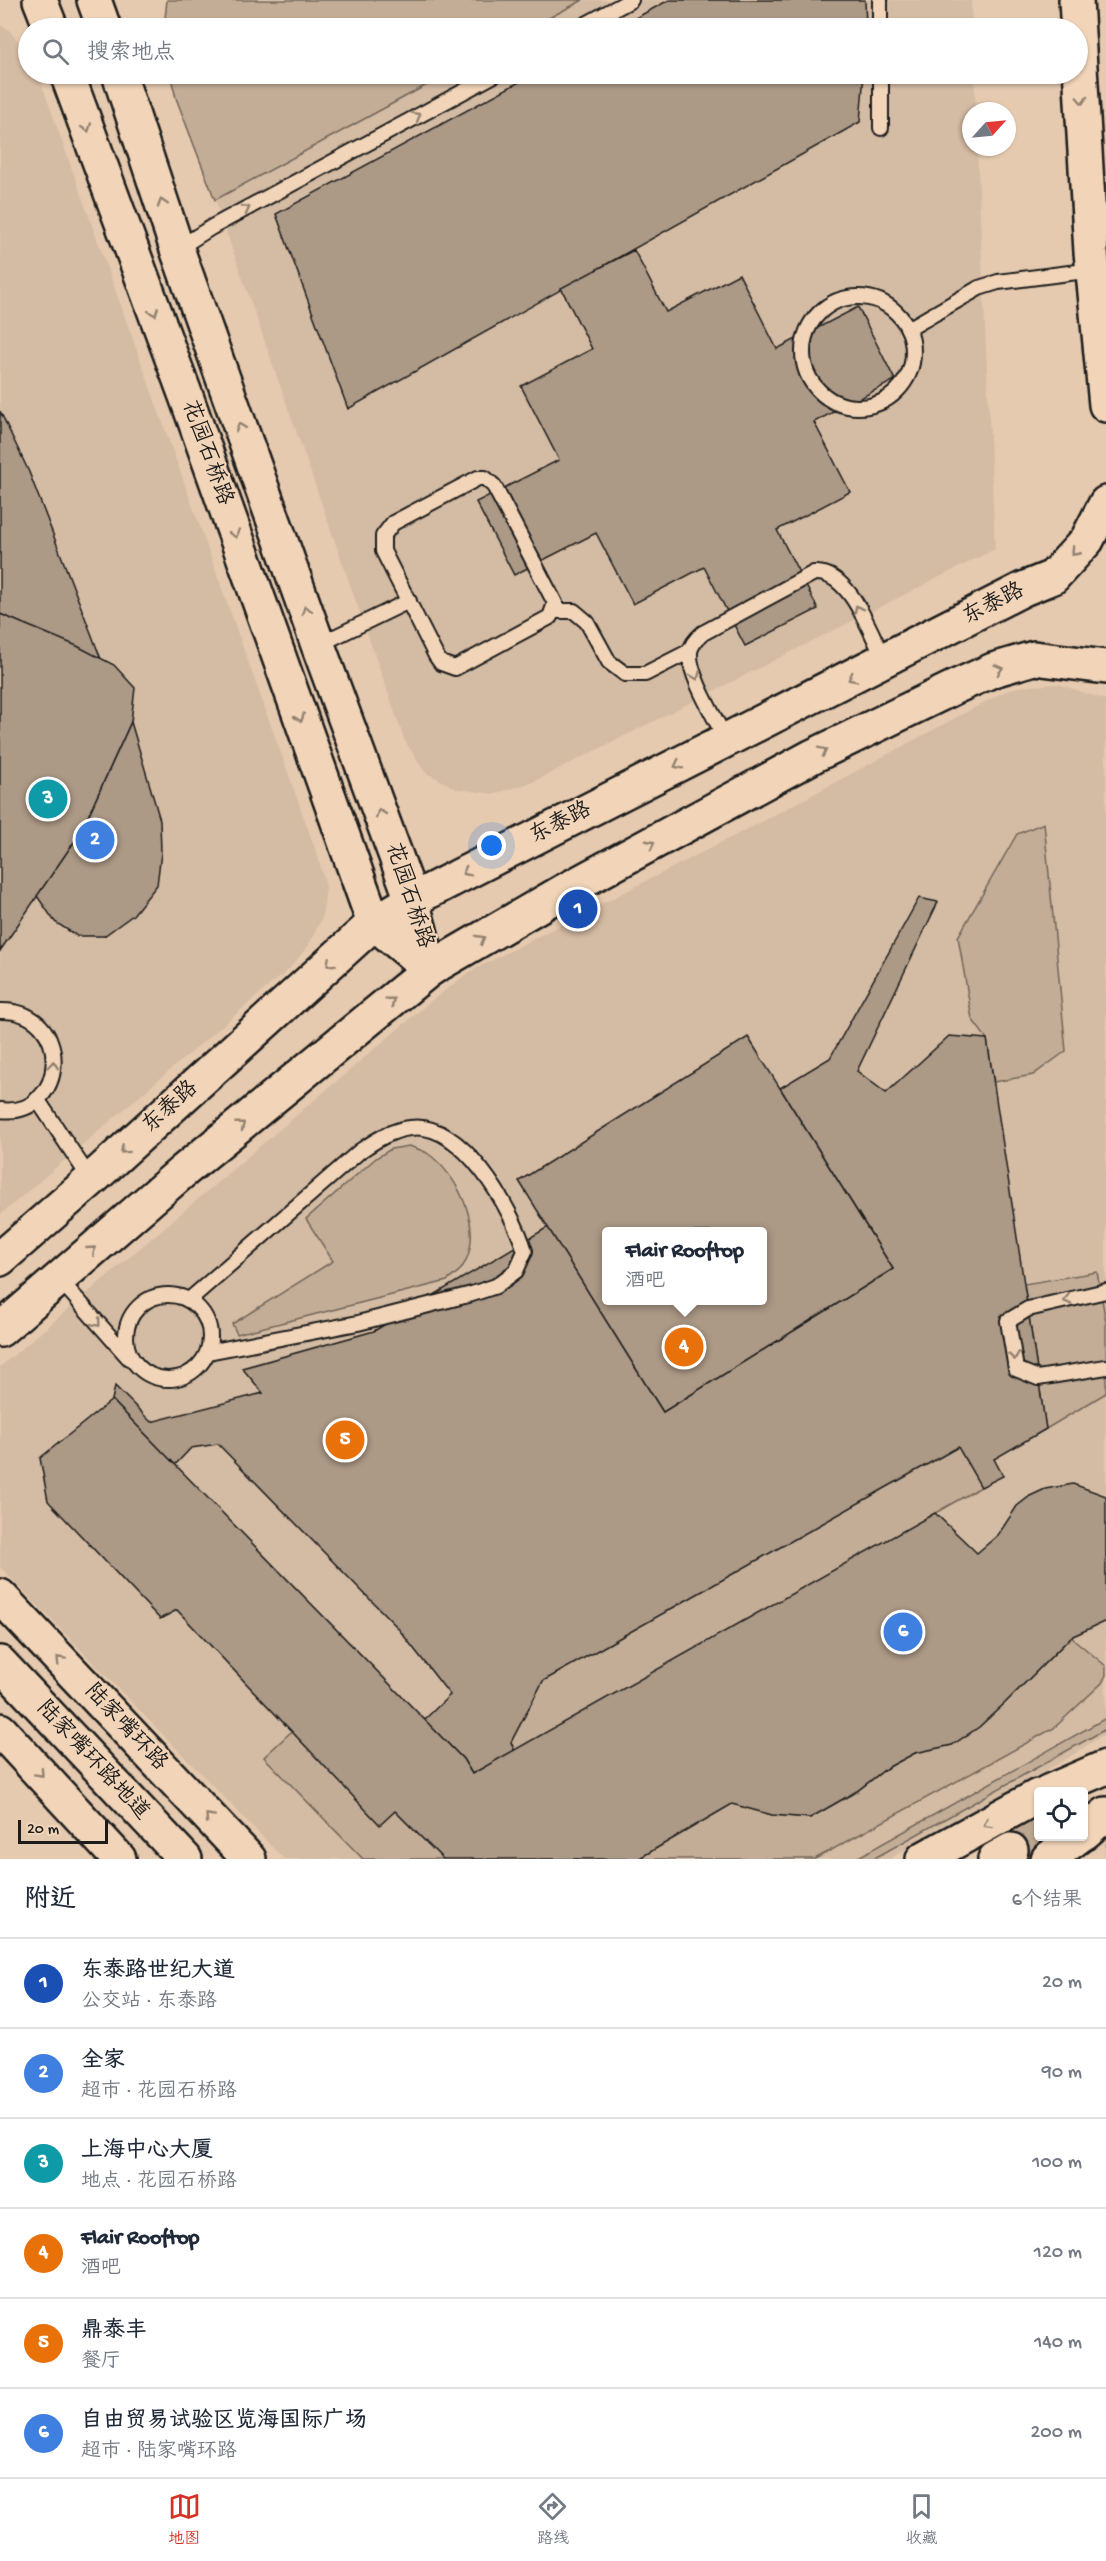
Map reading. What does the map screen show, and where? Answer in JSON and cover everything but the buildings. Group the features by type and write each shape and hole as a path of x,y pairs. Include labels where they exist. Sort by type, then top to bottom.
{"street":[{"path":"40,0 47,18"},
{"path":"94,0 100,18"},
{"path":"1076,0 1077,18"},
{"name":"花园石桥路","path":"71,84 191,410 374,923 430,969"},
{"name":"花园石桥路","path":"122,84 177,249 318,645 412,900 430,969"},
{"path":"1081,84 1093,270 1106,405"},
{"name":"东泰路","path":"0,1259 91,1180 374,923 412,900 1023,589 1053,577 1087,540 1106,503"},
{"path":"0,1330 182,1173 430,969 564,891 803,762 993,670 1034,658 1106,667"},
{"name":"陆家嘴环路","path":"0,1596 249,1859"},
{"name":"陆家嘴环路地道","path":"0,1663 184,1859"},
{"path":"0,1730 119,1859"},
{"path":"1058,1787 1106,1767"},
{"path":"923,1859 1034,1798"},
{"path":"1088,1829 1106,1814"},
{"path":"1048,1859 1072,1841"}],"lane":[{"path":"598,18 631,0"},
{"path":"880,0 880,18"},
{"path":"177,249 212,227 477,84"},
{"path":"881,84 881,128"},
{"path":"908,329 979,288 998,282 1093,270"},
{"path":"857,297 876,300 893,309 908,329 912,339 914,357 909,374 900,389 887,400 870,406 853,408 836,403 821,393 810,379 804,361 804,342 810,325 823,310 839,301 857,297"},
{"path":"485,478 494,486 553,596 555,603 553,611 550,617 454,668 441,663 383,551 383,536 387,529 472,480 485,478"},
{"path":"726,740 693,673 690,651 695,640 703,633 814,573 825,572 835,577 850,593 885,661"},
{"path":"318,645 409,601"},
{"path":"553,611 574,611 587,622 609,662 625,674 645,674 690,651"},
{"path":"0,1011 11,1011 27,1016 40,1026 50,1039 54,1054 54,1071 48,1087 37,1099 23,1108 0,1110"},
{"path":"37,1099 91,1180"},
{"path":"189,1300 360,1152 384,1136 411,1127 435,1131 456,1142 473,1157 518,1228 525,1251 516,1271 496,1286 358,1323 208,1352"},
{"path":"59,1279 117,1347 147,1375 169,1380 190,1374 201,1365 208,1352 210,1337 208,1323 200,1310 189,1300 175,1295 160,1296 146,1301 131,1317 126,1331 126,1346 132,1360 147,1375"},
{"path":"1106,1291 1028,1310 1008,1321 1016,1369 1038,1378 1106,1367"}],"shaded area":[{"path":"167,0 583,0 549,18 165,18"},
{"path":"582,0 971,0 972,18 549,18"},
{"path":"0,25 8,29 18,41 18,84 42,84 318,857 326,887 322,918 308,946 290,968 0,1215"},
{"path":"172,84 429,84 215,200"},
{"path":"429,84 975,84 976,102 962,102 962,156 977,156 995,549 533,782 494,794 457,789 425,772 405,741 215,200"},
{"path":"1058,684 1106,700 1106,1733 1068,1758 889,1859 284,1859 0,1567 0,1367 431,1001 471,971 767,819 1017,687"},
{"path":"1044,823 1066,1051 1033,1075 994,1082 987,1039 972,1019 958,937 1017,834"},
{"path":"409,1146 427,1153 439,1163 459,1190 466,1206 471,1239 468,1255 460,1270 447,1281 237,1334 232,1324 333,1261 306,1219 376,1158 391,1149"},
{"path":"1097,1272 1106,1322 1106,1393 1046,1429 1024,1284"},
{"path":"958,1447 981,1487 515,1752 511,1742 543,1681"},
{"path":"1071,1637 1106,1666 1106,1675 1102,1683 1054,1728 815,1859 638,1859 732,1804 772,1815 810,1818 857,1791 887,1768 915,1753 952,1745 979,1727"},
{"path":"1106,1718 1106,1729 873,1859 855,1859"},
{"path":"292,1731 380,1824 395,1811 443,1859 363,1859 264,1757"}],"tunnel":[{"path":"1011,1850 1034,1838"}],"place":[{"name":"上海中心大厦","path":"48,799"},
{"name":"全家","path":"95,840"},
{"name":"东泰路世纪大道","path":"578,909"},
{"name":"Flair Rooftop","path":"684,1347"},
{"name":"鼎泰丰","path":"345,1440"},
{"name":"自由贸易试验区览海国际广场","path":"903,1632"}]}
